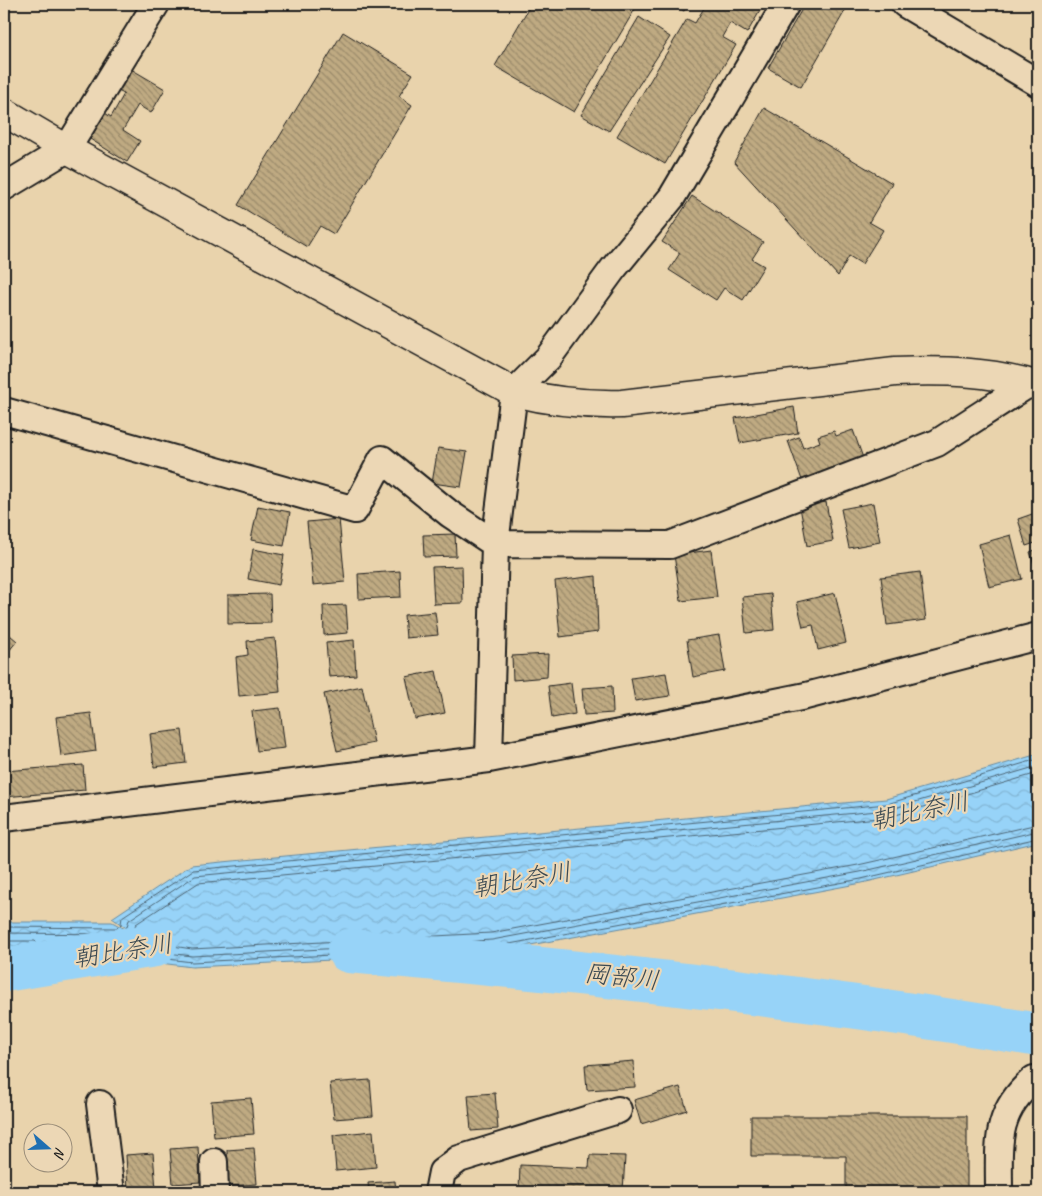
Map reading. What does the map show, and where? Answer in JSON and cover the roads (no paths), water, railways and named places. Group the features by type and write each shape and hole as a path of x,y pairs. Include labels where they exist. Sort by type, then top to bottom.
{"street":[{"path":"4,187 67,149 156,4"},
{"path":"489,759 495,544 514,392 548,358 613,269 672,197 786,4"},
{"path":"906,4 1038,83"},
{"path":"4,112 67,149 514,392 542,399 589,404 622,404 895,372 935,370 969,371 1034,384"},
{"path":"4,411 355,510 382,459 450,514 495,544 670,545 937,443 1034,384"},
{"path":"4,818 489,759 806,696 1038,636"},
{"path":"1000,1192 1000,1146 1004,1121 1018,1093 1034,1079 1038,1080"},
{"path":"100,1104 112,1192"},
{"path":"438,1192 442,1172 459,1159 618,1110"},
{"path":"214,1162 215,1192"}],"water":[{"path":"1038,754 1038,842 862,883 493,952 192,967 95,955 4,969 4,922 112,922 135,934 112,918 191,865 886,799"}],"waterway":[{"name":"朝比奈川","path":"4,970 155,945"},
{"name":"岡部川","path":"349,951 695,986 867,1008 1038,1035"}]}
